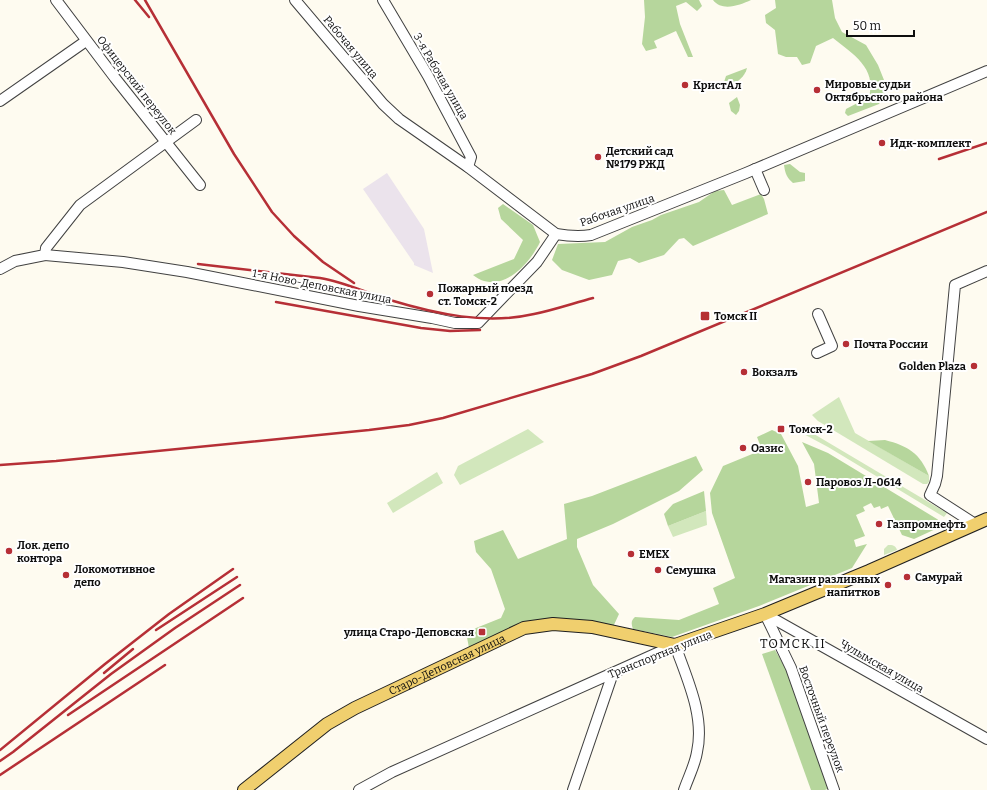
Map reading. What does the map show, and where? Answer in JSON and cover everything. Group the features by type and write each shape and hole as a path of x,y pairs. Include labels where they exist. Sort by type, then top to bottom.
{"main road":[{"name":"Транспортная улица","path":"675,645 765,614 987,519"},
{"path":"975,524 987,530"},
{"name":"Старо-Деповская улица","path":"244,790 327,724 354,708 524,628 553,624 592,627 675,645"}],"street":[{"name":"Офицерский переулок","path":"56,0 86,41 200,185"},
{"name":"Рабочая улица","path":"295,0 383,104 399,120 468,167 556,234 580,236 591,235 755,170 987,71"},
{"name":"3-я Рабочая улица","path":"383,0 393,20 428,76 454,122 471,157 468,167"},
{"path":"0,101 86,41"},
{"path":"45,256 46,248 80,205 196,120"},
{"path":"755,170 764,190"},
{"name":"1-я Ново-Деповская улица","path":"0,269 15,261 45,256 124,262 188,272 359,306 455,323 478,323 537,262 556,234"},
{"path":"975,524 930,495 937,476 955,285 987,270"},
{"path":"817,353 832,346 818,314"},
{"name":"Чулымская улица","path":"765,614 987,739"},
{"name":"Восточный переулок","path":"765,614 791,668 834,790"},
{"path":"675,645 692,691 699,720 698,752 684,790"},
{"name":"Транспортная улица","path":"359,790 392,772 675,645"},
{"path":"574,790 613,673"}],"shaded area":[{"path":"387,173 424,229 433,273 414,265 363,189"}],"green space":[{"path":"644,0 699,0 702,6 697,11 686,2 676,6 680,24 693,57 688,57 676,31 654,41 657,48 646,51 642,44 645,17"},
{"path":"713,0 751,0 742,4 726,7 717,4"},
{"path":"775,0 832,0 835,18 842,32 866,45 878,65 888,90 879,104 848,116 845,113 846,109 869,97 871,87 870,78 862,63 833,38 816,46 810,63 802,65 797,57 786,57 778,54 775,30 766,23 765,15 776,8"},
{"path":"747,68 743,77 729,87 724,82 726,76"},
{"path":"737,97 740,105 739,111 736,115 731,111 729,103"},
{"path":"790,164 800,172 805,173 805,181 793,183 789,179 784,165"},
{"path":"724,190 732,205 761,194 768,214 693,246 684,238 679,239 664,255 639,263 630,258 618,261 612,275 589,280 562,270 552,260 558,244 605,242 632,227 699,202 715,191"},
{"path":"503,204 533,225 540,242 525,265 510,277 502,281 484,281 473,275 514,259 523,240 501,219 498,208"},
{"path":"839,397 855,433 929,476 929,482 927,484 923,484 818,421 812,415"},
{"path":"528,429 544,442 460,485 454,475 458,466"},
{"path":"772,430 781,434 798,466 806,507 819,503 814,464 802,442 828,453 937,519 942,523 940,527 914,539 902,535 888,506 881,509 880,506 874,508 871,503 863,507 865,511 856,515 865,536 854,540 856,547 867,544 852,568 759,606 672,637 633,629 632,622 635,617 679,620 719,604 713,588 735,578 712,513 710,493 723,466 762,450 757,437"},
{"path":"798,431 814,434 947,513 944,517 828,447"},
{"path":"885,440 907,448 917,456 922,462 929,476 868,441"},
{"path":"696,456 703,470 679,491 613,524 577,539 577,547 593,585 619,614 613,627 553,620 469,648 466,632 501,618 505,609 491,569 476,552 474,541 503,530 518,559 567,539 564,504 592,496"},
{"path":"437,472 443,483 393,513 387,503"},
{"path":"704,491 706,511 668,526 664,514 673,504"},
{"path":"706,511 707,525 673,537 668,526"},
{"path":"888,545 894,546 897,550 884,555 884,549"},
{"path":"775,650 786,669 829,788 825,790 811,790 762,654"}],"railway":[{"path":"135,0 149,17"},
{"path":"145,0 234,154 272,212 294,236 323,262 354,283"},
{"path":"939,159 987,143"},
{"path":"0,465 56,461 369,430 409,425 443,418 592,374 641,356 987,212"},
{"path":"198,264 320,278 338,282 425,310 479,318 516,317 534,314 593,298"},
{"path":"276,302 421,328 450,331 480,330"},
{"path":"0,750 169,614 233,569"},
{"path":"156,630 237,577"},
{"path":"0,761 111,674 175,628 240,585"},
{"path":"68,715 243,598"},
{"path":"104,673 133,649"},
{"path":"0,775 165,665"}],"place":[{"name":"КристАл","path":"685,85"},
{"name":"Мировые судьи Октябрьского района","path":"817,90"},
{"name":"Идк-комплект","path":"882,143"},
{"name":"Детский сад №179 РЖД","path":"598,157"},
{"name":"Пожарный поезд ст. Томск-2","path":"430,294"},
{"name":"Томск II","path":"705,316"},
{"name":"Почта России","path":"846,344"},
{"name":"Golden Plaza","path":"974,366"},
{"name":"Вокзалъ","path":"744,372"},
{"name":"Томск-2","path":"781,429"},
{"name":"Оазис","path":"743,448"},
{"name":"Паровоз Л-0614","path":"808,482"},
{"name":"Газпромнефть","path":"879,524"},
{"name":"Лок. депо контора","path":"9,551"},
{"name":"EMEX","path":"631,554"},
{"name":"Семушка","path":"658,570"},
{"name":"Локомотивное депо","path":"66,575"},
{"name":"Самурай","path":"907,577"},
{"name":"Магазин разливных напитков","path":"888,585"},
{"name":"улица Старо-Деповская","path":"482,632"}],"district":[{"name":"ТОМСК II","path":"793,643"}]}
